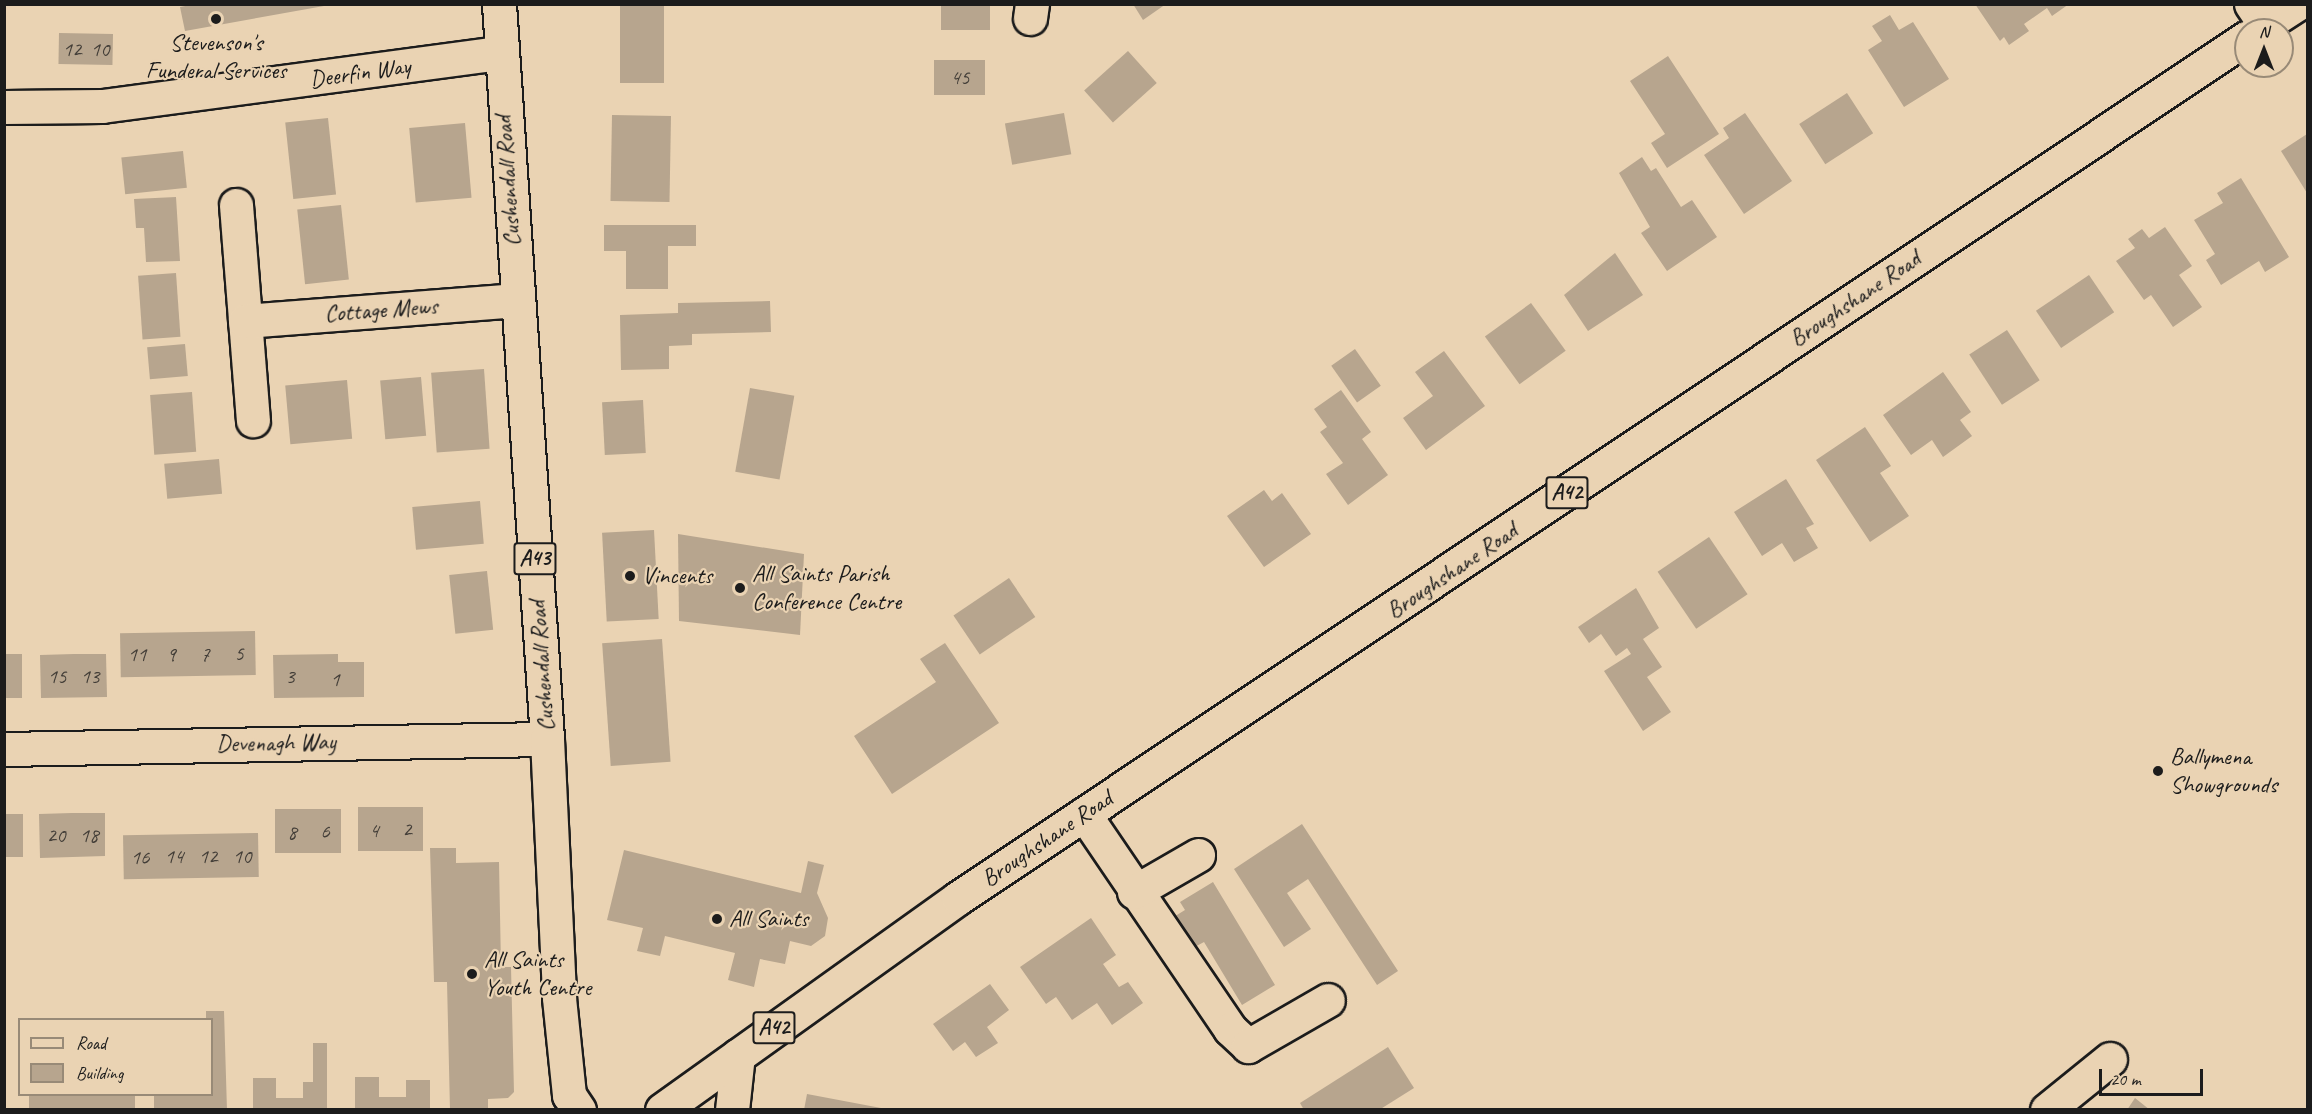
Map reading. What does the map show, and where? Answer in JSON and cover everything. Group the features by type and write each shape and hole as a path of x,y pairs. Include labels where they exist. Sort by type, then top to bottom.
{"main road":[{"name":"Cushendall Road","path":"499,4 499,53 547,739 559,998 569,1095 579,1110"},
{"name":"Broughshane Road","path":"2268,18 2297,4"},
{"name":"Broughshane Road","path":"662,1110 1084,814 2234,38"},
{"name":"Deerfin Way","path":"4,107 102,106 499,53"},
{"path":"236,205 252,420"},
{"name":"Cottage Mews","path":"244,321 517,300"},
{"name":"Devenagh Way","path":"4,748 547,739"},
{"path":"1084,814 1134,892 1230,1029 1248,1046 1328,1000"},
{"path":"1134,892 1198,855"},
{"path":"732,1110 738,1055"},
{"path":"2048,1110 2110,1059"}],"building":[{"name":"Stevenson's Funderal Services","path":"196,4 324,4 324,6 185,31 180,7"},
{"path":"620,4 664,4 664,83 620,83"},
{"path":"941,4 990,4 990,30 941,30"},
{"path":"1133,4 1166,4 1143,20"},
{"path":"1975,4 2069,4 2052,16 2047,8 2024,24 2029,31 2009,45 2004,37 2000,41"},
{"path":"1890,15 1899,30 1913,22 1949,79 1904,107 1868,50 1882,41 1872,26"},
{"path":"59,33 113,34 112,65 58,64"},
{"path":"1128,51 1157,83 1113,122 1084,90"},
{"path":"1668,56 1719,134 1667,168 1651,143 1665,134 1630,81"},
{"path":"934,60 985,60 985,95 934,95"},
{"path":"1847,93 1873,133 1825,164 1799,124"},
{"path":"1064,113 1071,154 1012,165 1005,123"},
{"path":"1745,113 1792,181 1744,214 1704,155 1729,138 1723,128"},
{"path":"612,115 671,116 669,202 610,201"},
{"path":"328,118 336,195 293,199 285,122"},
{"path":"465,123 472,198 416,203 409,128"},
{"path":"2307,134 2307,193 2281,151"},
{"path":"183,151 187,188 125,194 121,157"},
{"path":"1642,157 1651,171 1656,168 1681,207 1692,200 1717,237 1667,271 1641,233 1650,227 1619,173"},
{"path":"2241,178 2289,257 2265,272 2259,261 2221,285 2206,260 2215,254 2194,220 2223,203 2217,193"},
{"path":"176,197 180,261 146,262 144,228 136,228 134,199"},
{"path":"341,205 349,280 305,284 297,210"},
{"path":"604,225 696,225 696,246 668,246 668,289 626,289 626,251 604,251"},
{"path":"2165,227 2192,266 2179,275 2202,307 2173,327 2151,295 2144,300 2116,261 2135,248 2128,239 2142,229 2149,238"},
{"path":"1615,253 1643,295 1588,331 1564,295"},
{"path":"176,273 180,337 143,339 138,276"},
{"path":"2089,275 2114,312 2061,348 2036,311"},
{"path":"770,301 771,332 692,334 692,345 669,346 669,369 621,370 620,315 678,313 678,303"},
{"path":"1531,303 1566,351 1520,384 1485,337"},
{"path":"2007,330 2040,380 2002,405 1969,355"},
{"path":"185,344 188,376 150,379 147,347"},
{"path":"1355,349 1381,386 1357,402 1331,366"},
{"path":"1444,351 1485,406 1426,450 1403,418 1433,396 1415,372"},
{"path":"484,369 490,449 437,453 431,373"},
{"path":"1943,372 1971,412 1960,420 1972,436 1943,457 1932,440 1911,455 1883,415"},
{"path":"421,377 426,436 385,439 380,381"},
{"path":"347,380 352,439 290,444 285,385"},
{"path":"750,388 794,396 780,480 735,472"},
{"path":"1341,390 1371,432 1362,439 1388,475 1348,505 1326,474 1343,463 1320,432 1327,427 1314,409"},
{"path":"192,392 196,452 154,455 150,395"},
{"path":"643,400 646,453 605,455 602,402"},
{"path":"1865,427 1891,466 1880,473 1909,516 1870,542 1816,460"},
{"path":"219,459 222,494 167,499 164,464"},
{"path":"1786,479 1814,524 1806,528 1818,548 1794,562 1782,543 1762,556 1734,512"},
{"path":"1264,490 1272,501 1282,493 1311,534 1264,567 1227,516"},
{"path":"480,501 484,544 416,550 412,507"},
{"name":"Vincents","path":"654,530 659,619 607,622 602,533"},
{"name":"All Saints Parish Conference Centre","path":"678,534 804,554 800,635 679,621"},
{"path":"1709,537 1748,594 1696,629 1658,572"},
{"path":"487,571 493,630 455,634 449,575"},
{"path":"1009,578 1035,617 980,654 953,615"},
{"path":"1636,588 1659,628 1643,639 1662,667 1647,677 1671,712 1643,731 1604,671 1631,654 1627,648 1616,656 1601,634 1589,643 1578,627"},
{"path":"255,631 256,675 121,677 120,633"},
{"path":"662,639 671,762 611,766 602,643"},
{"path":"945,643 999,723 892,794 854,736 936,682 920,659"},
{"path":"4,654 22,654 22,698 4,698"},
{"path":"106,654 107,697 41,698 40,655"},
{"path":"338,654 338,662 364,662 364,697 274,698 273,655"},
{"path":"358,807 423,807 423,851 358,851"},
{"path":"275,809 341,809 341,853 275,853"},
{"path":"105,813 105,856 40,858 39,814"},
{"path":"4,814 23,814 23,857 4,857"},
{"path":"1302,824 1398,971 1377,985 1308,879 1287,893 1311,929 1284,947 1234,869"},
{"path":"258,833 259,877 124,879 123,835"},
{"name":"All Saints Youth Centre","path":"430,848 456,848 456,863 499,862 501,967 511,967 514,1092 508,1098 488,1099 488,1110 450,1110 447,982 434,982"},
{"name":"All Saints","path":"624,850 801,893 808,861 824,865 817,893 828,918 825,936 811,946 790,941 785,964 760,959 754,987 728,980 735,953 665,936 660,956 637,951 643,928 607,920"},
{"path":"1213,882 1275,985 1242,1005 1204,942 1191,949 1172,918 1185,910 1180,902"},
{"path":"1091,918 1116,955 1103,964 1119,987 1128,982 1143,1003 1112,1025 1097,1003 1072,1020 1056,997 1046,1004 1020,967"},
{"path":"990,984 1009,1010 987,1027 998,1043 976,1057 965,1042 953,1051 933,1024"},
{"path":"206,1011 224,1011 227,1110 154,1110 154,1096 213,1096 213,1018 206,1018"},
{"path":"313,1043 327,1043 327,1110 253,1110 253,1078 276,1078 276,1098 303,1098 303,1082 313,1082"},
{"path":"1388,1047 1414,1088 1379,1110 1304,1110 1300,1103"},
{"path":"355,1077 379,1077 379,1097 406,1097 406,1080 430,1080 430,1110 355,1110"},
{"path":"807,1094 881,1108 881,1110 804,1110"},
{"path":"29,1096 135,1096 135,1110 29,1110"},
{"path":"2135,1098 2150,1110 2127,1110"}],"place":[{"name":"Stevenson's Funderal Services","path":"216,19"},
{"name":"Vincents","path":"630,576"},
{"name":"All Saints Parish Conference Centre","path":"740,588"},
{"name":"Ballymena Showgrounds","path":"2158,771"},
{"name":"All Saints","path":"717,919"},
{"name":"All Saints Youth Centre","path":"472,974"}]}
